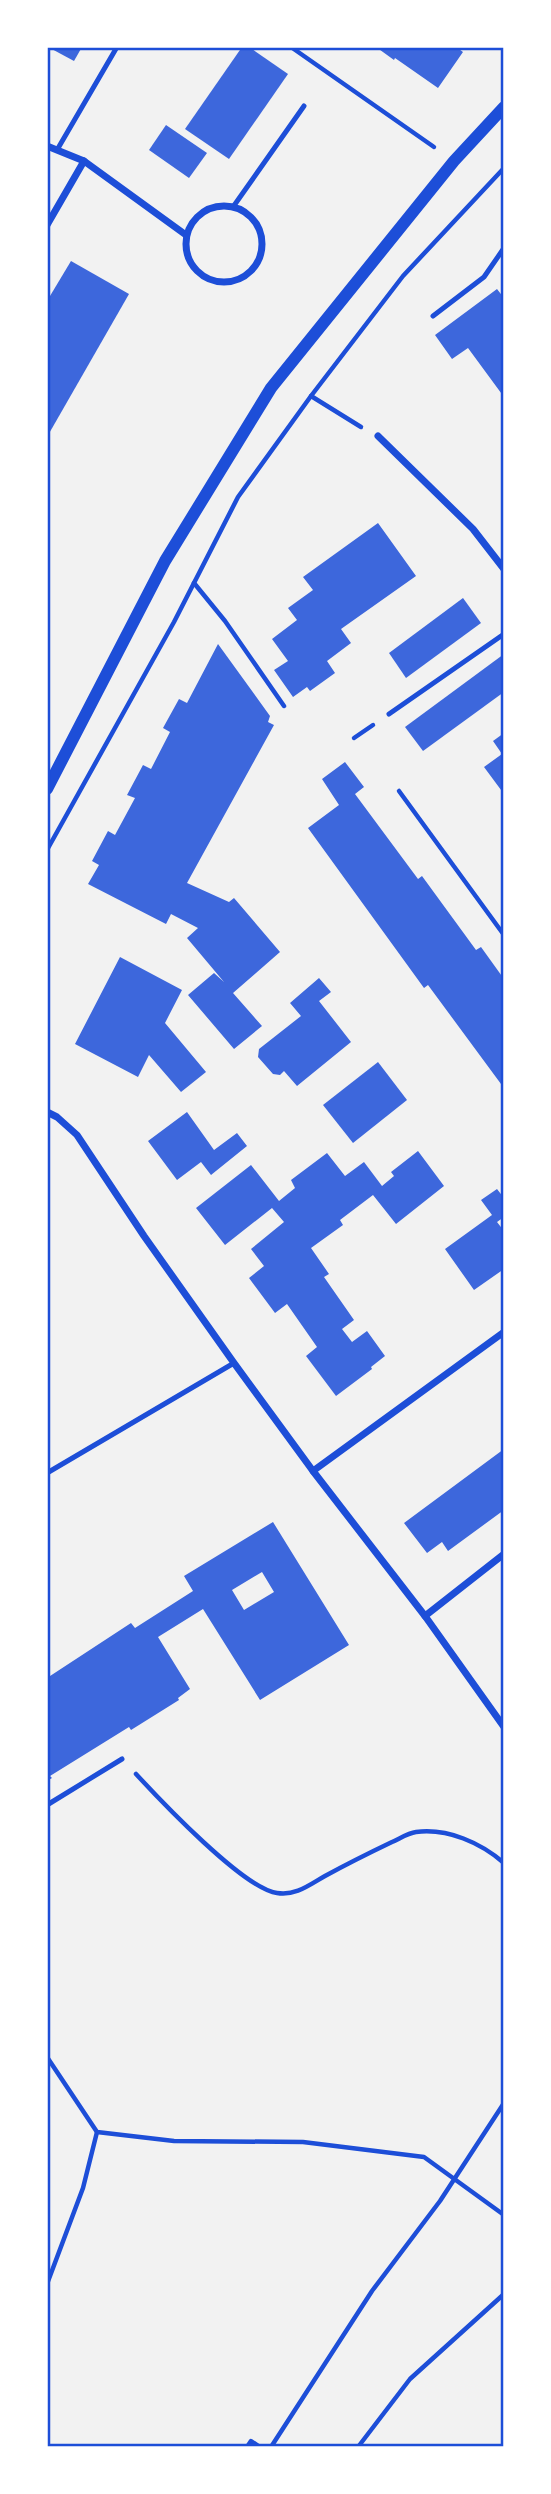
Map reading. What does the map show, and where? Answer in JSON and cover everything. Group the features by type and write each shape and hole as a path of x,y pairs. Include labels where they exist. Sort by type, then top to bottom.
{"street":[{"path":"47,789 165,561 271,388 454,161 504,107"},
{"path":"47,146 84,161 187,235"},
{"path":"47,225 84,161"},
{"path":"218,206 233,207 247,214 257,225 262,240 260,254 246,275 226,282 215,281 204,277 195,269 186,247 187,235 193,221 204,211 218,206"},
{"path":"378,436 473,529 504,569"},
{"path":"47,1112 57,1117 77,1135 234,1363 425,1616 504,1727"},
{"path":"313,1471 504,1332"},
{"path":"425,1616 504,1554"}],"lane":[{"path":"57,150 117,47"},
{"path":"233,207 304,106"},
{"path":"433,316 484,277 504,248"},
{"path":"389,714 504,634"},
{"path":"47,1473 234,1363"},
{"path":"47,1805 122,1759"}],"path":[{"path":"291,47 454,161"},
{"path":"47,850 194,583 238,497 403,276 504,168"},
{"path":"311,396 378,436"},
{"path":"194,583 225,621 284,706"},
{"path":"399,791 504,935"},
{"path":"122,1759 167,1807 226,1862 245,1877 274,1893 296,1893 351,1861 415,1832 451,1835 486,1848 504,1863"},
{"path":"47,2057 97,2132 83,2188 47,2284"},
{"path":"271,2447 372,2291 440,2201 504,2103"},
{"path":"97,2132 173,2141 303,2142 424,2157 504,2215"},
{"path":"358,2447 410,2379 504,2294"},
{"path":"247,2447 251,2441 260,2447"}],"building":[{"path":"48,47 82,47 74,61"},
{"path":"242,47 249,47 288,74 229,159 185,129"},
{"path":"376,47 456,47 463,52 438,88"},
{"path":"166,125 207,153 189,178 149,150"},
{"path":"71,261 129,294 47,437 47,301"},
{"path":"497,289 504,298 504,397 468,348 452,359 435,335"},
{"path":"378,523 416,576 341,629 351,643 327,661 335,673 310,691 307,687 293,697 274,670 288,661 272,639 297,620 288,608 313,590 303,577"},
{"path":"463,598 481,623 406,678 389,653"},
{"path":"218,644 270,716 268,722 274,725 187,883 229,902 234,898 280,952 233,993 262,1026 234,1049 188,995 214,973 224,982 187,938 198,928 171,914 166,924 88,884 99,865 92,861 108,831 115,835 135,798 127,795 143,765 151,769 170,732 163,728 179,699 187,703"},
{"path":"504,654 504,692 423,751 405,727"},
{"path":"504,733 504,794 484,767 502,754 493,741"},
{"path":"345,762 364,787 355,794 418,879 422,876 476,950 481,947 504,979 504,1082 501,1084 428,985 424,988 308,828 339,805 322,779"},
{"path":"120,957 182,990 165,1023 206,1072 181,1092 149,1055 138,1077 75,1044"},
{"path":"319,978 331,992 319,1001 351,1042 297,1086 284,1071 280,1075 273,1074 258,1057 259,1049 301,1016 290,1003"},
{"path":"378,1062 407,1100 353,1143 323,1105"},
{"path":"187,1112 214,1150 237,1133 247,1146 211,1175 201,1162 177,1180 148,1141"},
{"path":"418,1151 444,1186 396,1224 373,1195 340,1220 343,1225 311,1248 329,1274 324,1277 354,1320 342,1329 352,1342 367,1331 385,1356 336,1396 306,1356 317,1347 287,1304 275,1313 249,1278 264,1266 251,1249 284,1222 272,1208 225,1245 196,1208 251,1165 279,1201 295,1188 291,1180 327,1153 345,1176 364,1162 382,1186 394,1176 391,1172"},
{"path":"497,1189 504,1198 504,1217 497,1222 504,1231 504,1269 474,1290 445,1249 492,1215 481,1200"},
{"path":"504,1449 504,1510 448,1551 442,1542 427,1553 404,1523"},
{"path":"273,1522 349,1645 260,1700 203,1609 158,1637 190,1689 178,1698 179,1700 131,1730 129,1727 50,1776 52,1778 47,1781 47,1678 131,1623 135,1628 193,1591 184,1576","holes":["262,1572 274,1592 244,1610 232,1590"]}]}
